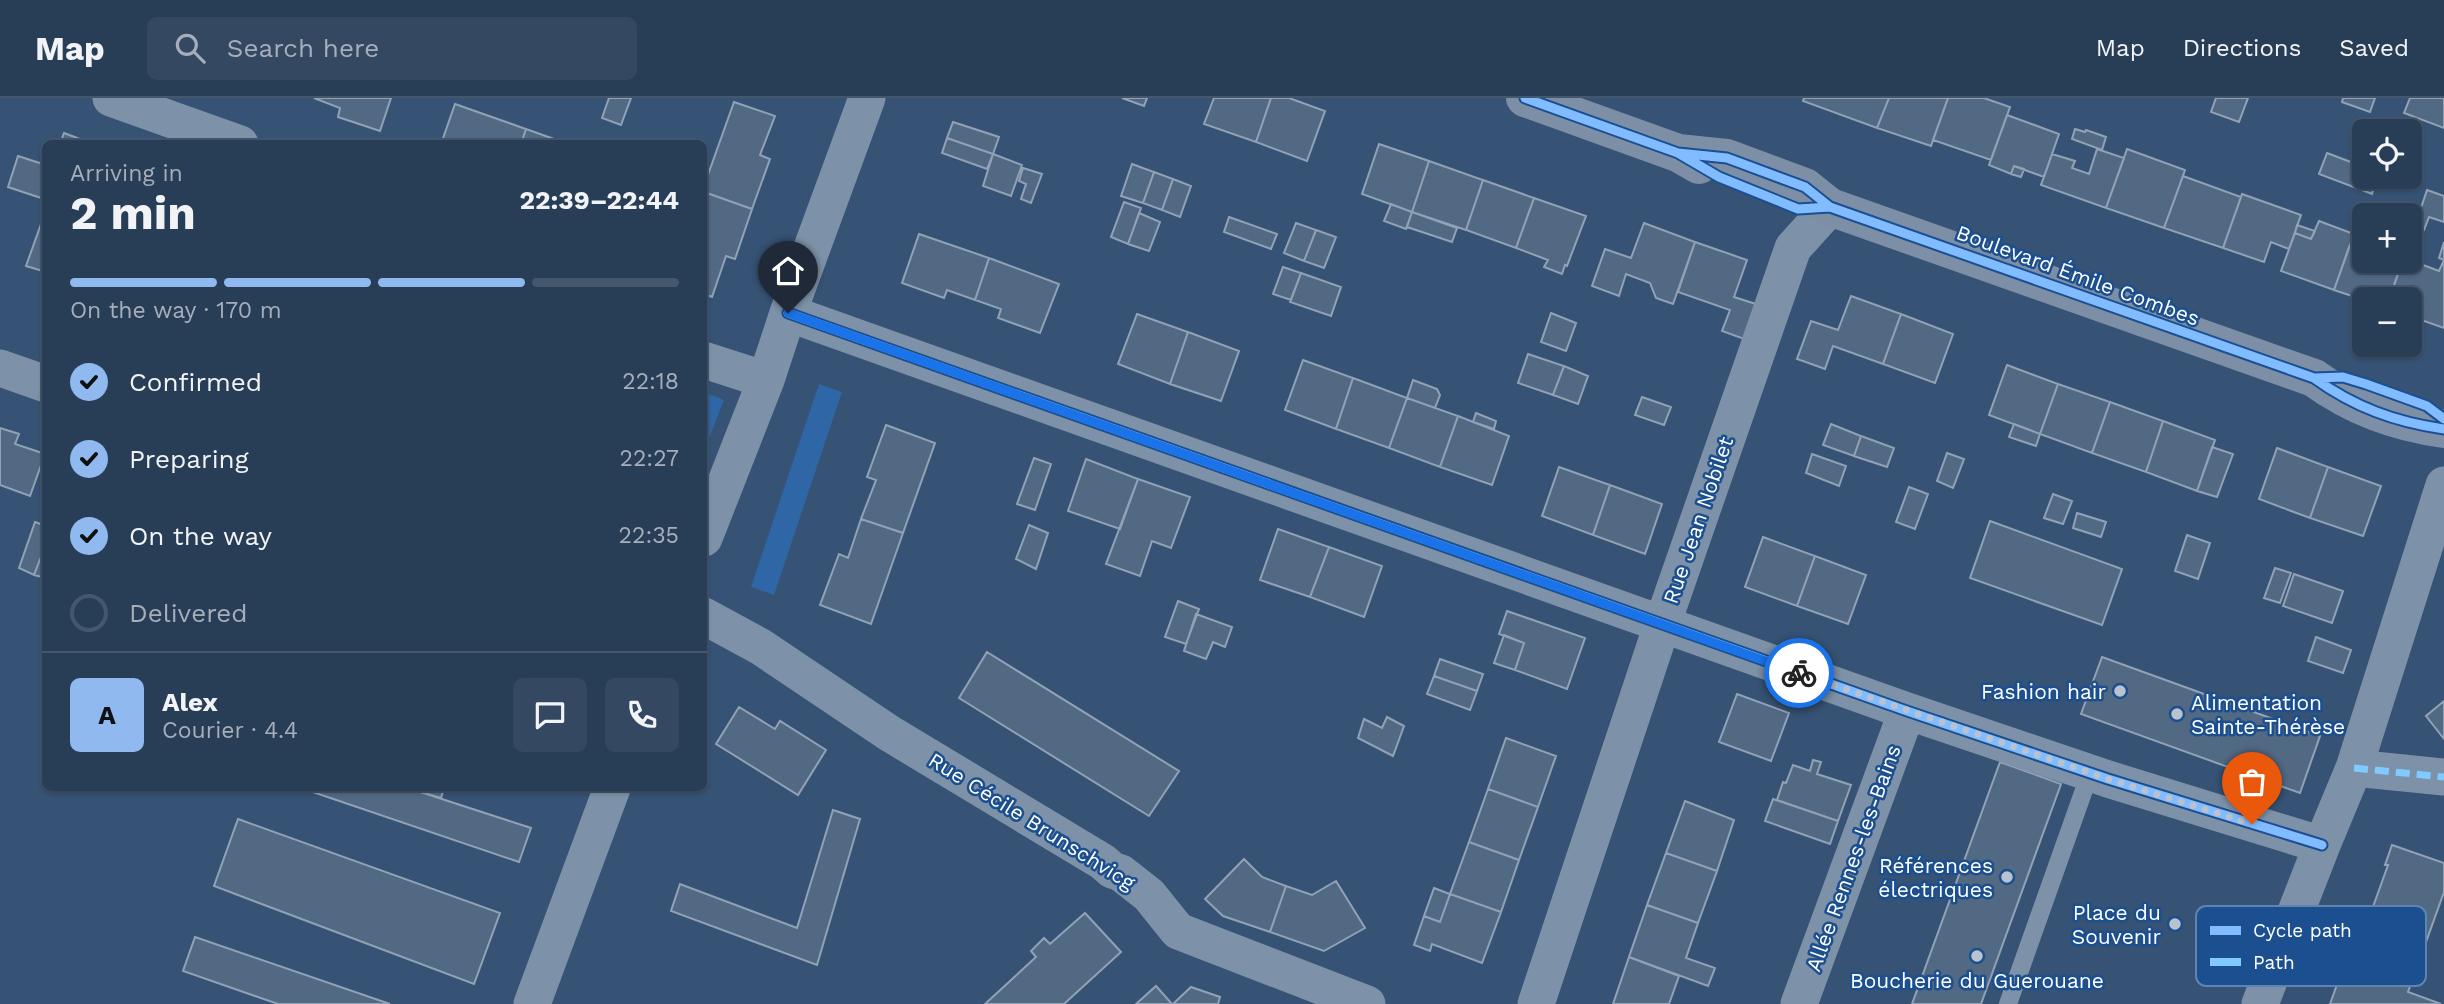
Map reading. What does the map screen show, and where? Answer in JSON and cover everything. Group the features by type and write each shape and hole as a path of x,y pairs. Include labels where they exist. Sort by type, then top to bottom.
{"main road":[{"name":"Boulevard Émile Combes","path":"1525,98 1678,153 1718,177 1798,209 1830,207 2314,378 2340,397 2361,407 2419,426 2444,429"},
{"name":"Boulevard Émile Combes","path":"2314,378 2343,377 2366,384 2427,406 2444,419"}],"street":[{"path":"111,98 229,140"},
{"path":"707,530 766,380 867,98"},
{"name":"Rue Jean Nobilet","path":"1536,1004 1662,625 1793,248 1830,207"},
{"path":"788,313 1907,711 2090,773 2322,845"},
{"path":"707,361 766,380"},
{"path":"0,368 42,383"},
{"path":"2298,906 2354,768 2444,485"},
{"name":"Rue Cécile Brunschvicg","path":"707,617 761,647 889,733 1121,873 1149,895 1178,931 1367,1004"},
{"name":"Allée Rennes-les-Bains","path":"1800,1004 1907,711"},
{"path":"2354,768 2444,777"},
{"path":"532,1004 611,791"},
{"path":"2260,1004 2267,986"}],"lane":[{"path":"2008,1004 2090,773"}],"shaded area":[{"path":"819,384 842,392 774,595 751,587"},
{"path":"707,393 724,400 707,443"}],"building":[{"path":"314,98 391,98 380,131 338,117 340,108"},
{"path":"609,98 631,98 621,125 602,118"},
{"path":"1122,98 1147,98 1144,106"},
{"path":"1214,98 1271,98 1256,142 1204,124"},
{"path":"1271,98 1289,98 1325,111 1307,161 1256,142"},
{"path":"1804,98 1889,98 1877,128 1803,101"},
{"path":"1889,98 1948,98 1931,146 1877,128"},
{"path":"1948,98 1984,98 2010,107 1991,160 1933,140"},
{"path":"2216,98 2248,98 2239,122 2211,112"},
{"path":"2343,98 2375,98 2370,112 2342,102"},
{"path":"2410,98 2444,98 2444,128 2422,119 2404,113"},
{"path":"734,102 775,116 760,155 770,159 752,209 707,193 707,178"},
{"path":"455,104 526,129 522,140 442,140"},
{"path":"2007,115 2059,134 2044,177 2014,166 2011,174 1989,165"},
{"path":"953,122 999,137 993,154 947,138"},
{"path":"526,129 557,140 522,140"},
{"path":"2075,129 2106,137 2102,150 2072,139"},
{"path":"64,133 82,140 61,140"},
{"path":"947,138 993,154 987,169 942,153"},
{"path":"1379,144 1429,161 1412,212 1362,194"},
{"path":"2097,149 2124,158 2106,208 2041,185 2052,154 2075,161 2072,168 2089,174"},
{"path":"2127,149 2185,170 2164,228 2106,208"},
{"path":"2327,153 2352,162 2352,186 2319,174"},
{"path":"993,154 1022,165 1011,196 983,186"},
{"path":"18,156 42,164 41,198 8,187"},
{"path":"1429,161 1483,180 1466,230 1412,212"},
{"path":"1132,164 1154,172 1143,203 1121,196"},
{"path":"2014,166 2024,169 2021,177 2011,174"},
{"path":"1023,168 1042,174 1031,203 1021,199 1026,184 1019,181"},
{"path":"1154,172 1173,179 1162,210 1143,203"},
{"path":"2183,176 2241,197 2223,248 2164,228"},
{"path":"1173,179 1191,186 1180,217 1162,210"},
{"path":"1483,180 1534,198 1516,248 1466,230"},
{"path":"2359,189 2373,189 2372,194"},
{"path":"2427,190 2444,196 2444,222 2429,217 2424,230 2422,229 2422,205"},
{"path":"707,193 752,209 735,259 726,256 712,297 707,295"},
{"path":"2242,194 2301,215 2289,249 2271,242 2264,262 2223,248"},
{"path":"1534,198 1586,216 1562,274 1544,267 1548,260 1516,248"},
{"path":"1124,202 1141,208 1128,244 1111,237"},
{"path":"1391,204 1412,212 1406,229 1384,221"},
{"path":"1412,212 1457,228 1452,242 1407,227"},
{"path":"1139,213 1160,222 1149,251 1128,244"},
{"path":"1229,217 1277,234 1271,249 1224,232"},
{"path":"42,221 42,271 26,266"},
{"path":"2319,221 2352,233 2334,290 2281,271 2295,233 2311,239"},
{"path":"1296,223 1316,230 1304,261 1284,253"},
{"path":"1644,223 1695,242 1673,304 1656,298 1650,283 1626,274 1619,296 1592,286 1605,249 1631,258"},
{"path":"2297,225 2315,231 2311,239 2295,233"},
{"path":"1316,230 1336,237 1324,268 1304,261"},
{"path":"919,234 989,258 975,300 947,290 944,298 902,283"},
{"path":"1695,242 1747,260 1734,297 1759,305 1747,340 1722,331 1730,310 1678,292"},
{"path":"2444,242 2444,260 2439,258"},
{"path":"2349,247 2352,248 2352,273 2398,273 2393,287 2352,287 2352,296 2334,290"},
{"path":"989,258 1059,284 1040,333 998,318 1001,309 975,300"},
{"path":"2444,260 2444,328 2422,320 2422,287 2393,287 2399,273 2422,273 2422,265 2439,271"},
{"path":"1283,267 1301,273 1291,300 1273,294"},
{"path":"1301,273 1341,287 1331,316 1290,302"},
{"path":"1851,296 1901,314 1883,364 1833,346 1825,369 1797,359 1811,321 1838,330"},
{"path":"1551,313 1576,323 1566,351 1541,342"},
{"path":"1137,314 1188,332 1170,384 1118,364"},
{"path":"1901,314 1953,334 1935,383 1883,364"},
{"path":"1188,332 1239,351 1221,401 1170,384"},
{"path":"1528,354 1564,366 1553,395 1518,383"},
{"path":"1303,360 1353,378 1336,429 1285,410"},
{"path":"2007,365 2058,384 2040,434 1989,415"},
{"path":"1564,366 1588,376 1578,404 1553,395"},
{"path":"1353,378 1407,398 1389,448 1336,429"},
{"path":"1413,380 1437,389 1440,395 1435,408 1407,398"},
{"path":"2058,384 2110,402 2092,453 2040,434"},
{"path":"1642,397 1671,407 1664,425 1635,415"},
{"path":"1407,398 1458,416 1440,467 1389,448"},
{"path":"2110,402 2163,421 2146,472 2092,453"},
{"path":"1476,413 1496,421 1494,429 1473,422"},
{"path":"1458,416 1509,436 1492,485 1440,467"},
{"path":"2163,421 2215,440 2197,491 2146,472"},
{"path":"1831,424 1861,436 1854,456 1823,445"},
{"path":"2014,424 2040,434 2036,446 2009,437"},
{"path":"886,425 935,443 903,533 861,519 876,480 867,477"},
{"path":"0,428 19,434 15,444 42,453 42,462 30,496 0,485"},
{"path":"1861,436 1894,448 1887,467 1854,456"},
{"path":"2212,447 2233,454 2217,497 2197,491"},
{"path":"2277,448 2328,467 2310,518 2259,499"},
{"path":"1947,453 1964,459 1953,488 1937,481"},
{"path":"1812,454 1846,466 1839,486 1806,473"},
{"path":"1034,458 1051,464 1035,510 1017,504"},
{"path":"1086,459 1138,479 1120,529 1068,511"},
{"path":"1559,467 1610,485 1593,535 1542,516"},
{"path":"2328,467 2381,486 2363,536 2310,518"},
{"path":"1138,479 1190,497 1171,548 1152,541 1140,576 1106,564"},
{"path":"1610,485 1662,504 1645,554 1593,535"},
{"path":"1909,487 1928,494 1915,529 1896,522"},
{"path":"2053,494 2072,501 2063,524 2044,518"},
{"path":"2077,513 2106,522 2101,537 2073,528"},
{"path":"861,519 903,533 871,624 820,605 839,554 848,558"},
{"path":"1990,521 2122,569 2102,625 1970,578"},
{"path":"35,522 42,525 42,554 34,575 19,568"},
{"path":"1029,525 1048,533 1036,569 1016,559"},
{"path":"1278,529 1329,547 1310,597 1260,580"},
{"path":"2187,535 2210,543 2198,579 2175,571"},
{"path":"1763,537 1815,556 1797,606 1745,587"},
{"path":"1329,547 1382,566 1364,617 1310,597"},
{"path":"42,554 42,577 34,575"},
{"path":"1815,556 1866,575 1848,624 1797,606"},
{"path":"2275,568 2291,573 2280,603 2264,598"},
{"path":"2294,574 2343,591 2332,623 2283,606"},
{"path":"1178,601 1199,609 1186,644 1165,637"},
{"path":"1507,611 1585,638 1567,689 1515,670 1524,643 1499,634"},
{"path":"1196,614 1232,627 1225,647 1213,642 1206,659 1184,651"},
{"path":"1504,635 1524,643 1515,670 1494,663"},
{"path":"2316,637 2351,650 2343,673 2308,661"},
{"path":"987,652 1179,771 1149,816 959,698"},
{"path":"2102,657 2320,736 2300,793 2081,714"},
{"path":"1440,659 1483,674 1477,691 1434,676"},
{"path":"1434,676 1477,691 1470,710 1427,694"},
{"path":"1737,694 1789,713 1771,761 1719,742"},
{"path":"2444,701 2444,739 2426,716"},
{"path":"739,707 775,729 780,721 826,750 798,795 716,744"},
{"path":"1387,717 1404,726 1393,756 1358,738 1364,719 1382,728"},
{"path":"1506,738 1556,756 1538,807 1488,789"},
{"path":"1813,760 1821,762 1817,774 1851,785 1838,821 1777,800 1793,765 1810,771"},
{"path":"2000,762 2061,784 1981,1004 1912,1004"},
{"path":"1488,789 1538,807 1519,860 1469,842"},
{"path":"310,791 417,791 531,828 519,862"},
{"path":"418,791 443,791 441,798"},
{"path":"1773,799 1838,821 1830,844 1765,821"},
{"path":"1685,801 1734,820 1717,871 1666,853"},
{"path":"833,810 860,819 817,965 671,911 680,884 797,928"},
{"path":"238,819 500,913 474,984 214,886"},
{"path":"1469,842 1519,860 1501,912 1450,894"},
{"path":"2392,845 2444,863 2444,892 2426,942 2426,906 2373,906 2388,865 2385,865"},
{"path":"1666,853 1717,871 1698,923 1647,905"},
{"path":"1244,859 1262,877 1286,886 1270,932 1223,916 1205,899"},
{"path":"1336,881 1365,928 1324,951 1270,932 1286,886 1312,895"},
{"path":"1434,888 1450,894 1440,922 1424,916"},
{"path":"1450,894 1501,912 1482,963 1432,944 1430,951 1414,945 1424,916 1440,922"},
{"path":"1647,905 1698,923 1686,958 1715,968 1708,986 1629,957"},
{"path":"1085,913 1121,952 1064,1004 985,1004 1036,957 1031,951 1044,938 1050,944"},
{"path":"195,937 390,1004 278,1004 183,971"},
{"path":"1629,957 1679,976 1669,1004 1613,1004"},
{"path":"1156,986 1172,1004 1136,1004"},
{"path":"2336,986 2410,986 2408,992 2441,1004 2330,1004"},
{"path":"1191,987 1220,997 1218,1004 1173,1004"}],"marked path":[{"path":"2354,768 2444,777"}],"cycle path":[{"path":"1525,98 1678,153 1719,177 1798,209 1830,207"},
{"path":"1678,153 1727,158 1805,187 1830,207 2314,378 2344,397 2376,412 2444,429"},
{"path":"788,313 1907,711 2108,779 2322,845"},
{"path":"2314,378 2343,377 2366,384 2427,406 2444,419"}],"way so far":[{"path":"1799,673 2108,779 2252,824"}],"place":[{"name":"Fashion hair","path":"2120,691"},
{"name":"Alimentation Sainte-Thérèse","path":"2177,714"},
{"name":"Références électriques","path":"2007,877"},
{"name":"Place du Souvenir","path":"2175,924"},
{"name":"Boucherie du Guerouane","path":"1977,956"}],"route":[{"path":"788,313 1799,673"}]}
